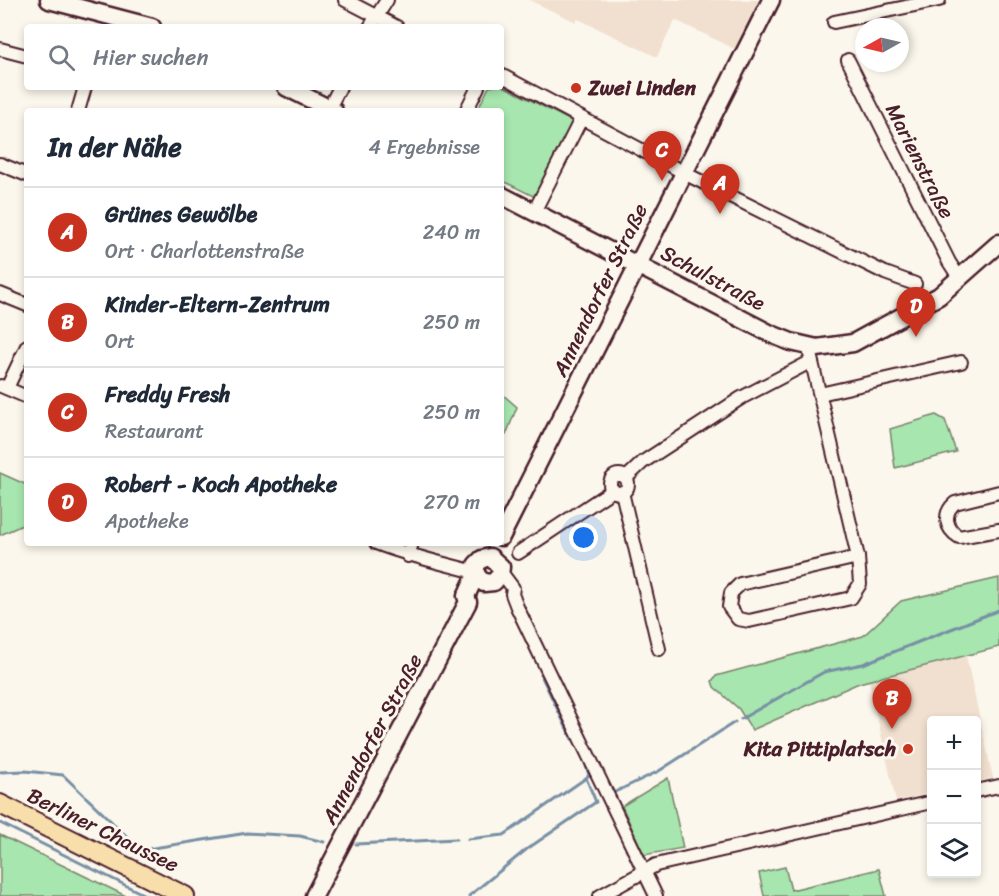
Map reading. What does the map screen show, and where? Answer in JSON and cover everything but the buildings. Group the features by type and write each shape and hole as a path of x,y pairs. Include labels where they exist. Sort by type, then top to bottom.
{"main road":[{"path":"49,0 141,24"},
{"name":"Annendorfer Straße","path":"504,534 771,0"},
{"path":"292,90 328,108"},
{"name":"Schulstraße","path":"504,197 810,354"},
{"path":"810,354 860,340 928,303 960,279 999,243"},
{"name":"Annendorfer Straße","path":"314,896 468,602 466,596 490,562 498,546"},
{"name":"Berliner Chaussee","path":"0,804 185,896"}],"street":[{"path":"345,0 373,22 387,0"},
{"path":"834,22 910,3 939,0"},
{"path":"0,49 24,55"},
{"name":"Marienstraße","path":"848,60 960,279"},
{"path":"504,77 684,173 885,273 915,285"},
{"path":"79,108 84,90"},
{"path":"333,108 339,90"},
{"path":"468,108 476,90"},
{"path":"538,204 581,119"},
{"path":"0,164 24,174"},
{"path":"0,294 24,305"},
{"path":"24,351 3,387 24,396"},
{"path":"518,553 628,486 626,478 643,462 810,354 858,557 860,584 851,598 748,621 738,619 729,607 731,593 740,584 858,557"},
{"path":"820,394 961,362"},
{"path":"617,491 659,649"},
{"path":"999,492 955,503 950,507 947,518 950,529 959,537 999,530"},
{"path":"383,546 408,556 454,565 459,561 490,562 512,594 656,896"},
{"path":"408,556 411,546"},
{"path":"981,790 999,786"},
{"path":"600,896 656,865 927,803"}],"shaded area":[{"path":"529,0 759,0 735,49 675,20 657,57 578,19 576,22"},
{"name":"Kita Pittiplatsch","path":"966,656 979,716 927,716 927,794 896,801 869,681"},
{"name":"Kita Pittiplatsch","path":"981,724 993,778 981,781"}],"green space":[{"path":"504,87 575,123 537,198 504,182 504,108 478,108 488,90 504,90"},
{"path":"504,396 517,407 506,435 504,435"},
{"path":"936,415 945,420 956,452 895,468 890,429"},
{"path":"0,473 24,484 24,524 0,535"},
{"path":"999,578 999,647 859,683 752,730 739,709 714,687 712,681 716,676 863,636 901,601"},
{"path":"668,778 683,848 644,855 622,806"},
{"path":"0,835 126,896 0,896"},
{"path":"785,867 791,890 879,869 886,896 764,896 759,873"}],"waterway":[{"path":"741,719 824,672 863,664 999,610"},
{"path":"541,675 572,739"},
{"path":"615,792 659,771 735,722"},
{"path":"586,766 589,775 586,778"},
{"path":"0,772 25,771 63,775 141,850 247,833 300,836 324,842"},
{"path":"468,839 504,835 586,778 596,802 527,849 469,896"},
{"path":"0,823 147,896"},
{"path":"356,844 456,839"}],"place":[{"name":"Zwei Linden","path":"576,88"},
{"name":"Freddy Fresh","path":"662,181"},
{"name":"Grünes Gewölbe","path":"720,214"},
{"name":"Robert - Koch Apotheke","path":"916,337"},
{"name":"Kinder-Eltern-Zentrum","path":"892,729"},
{"name":"Kita Pittiplatsch","path":"908,749"}]}
